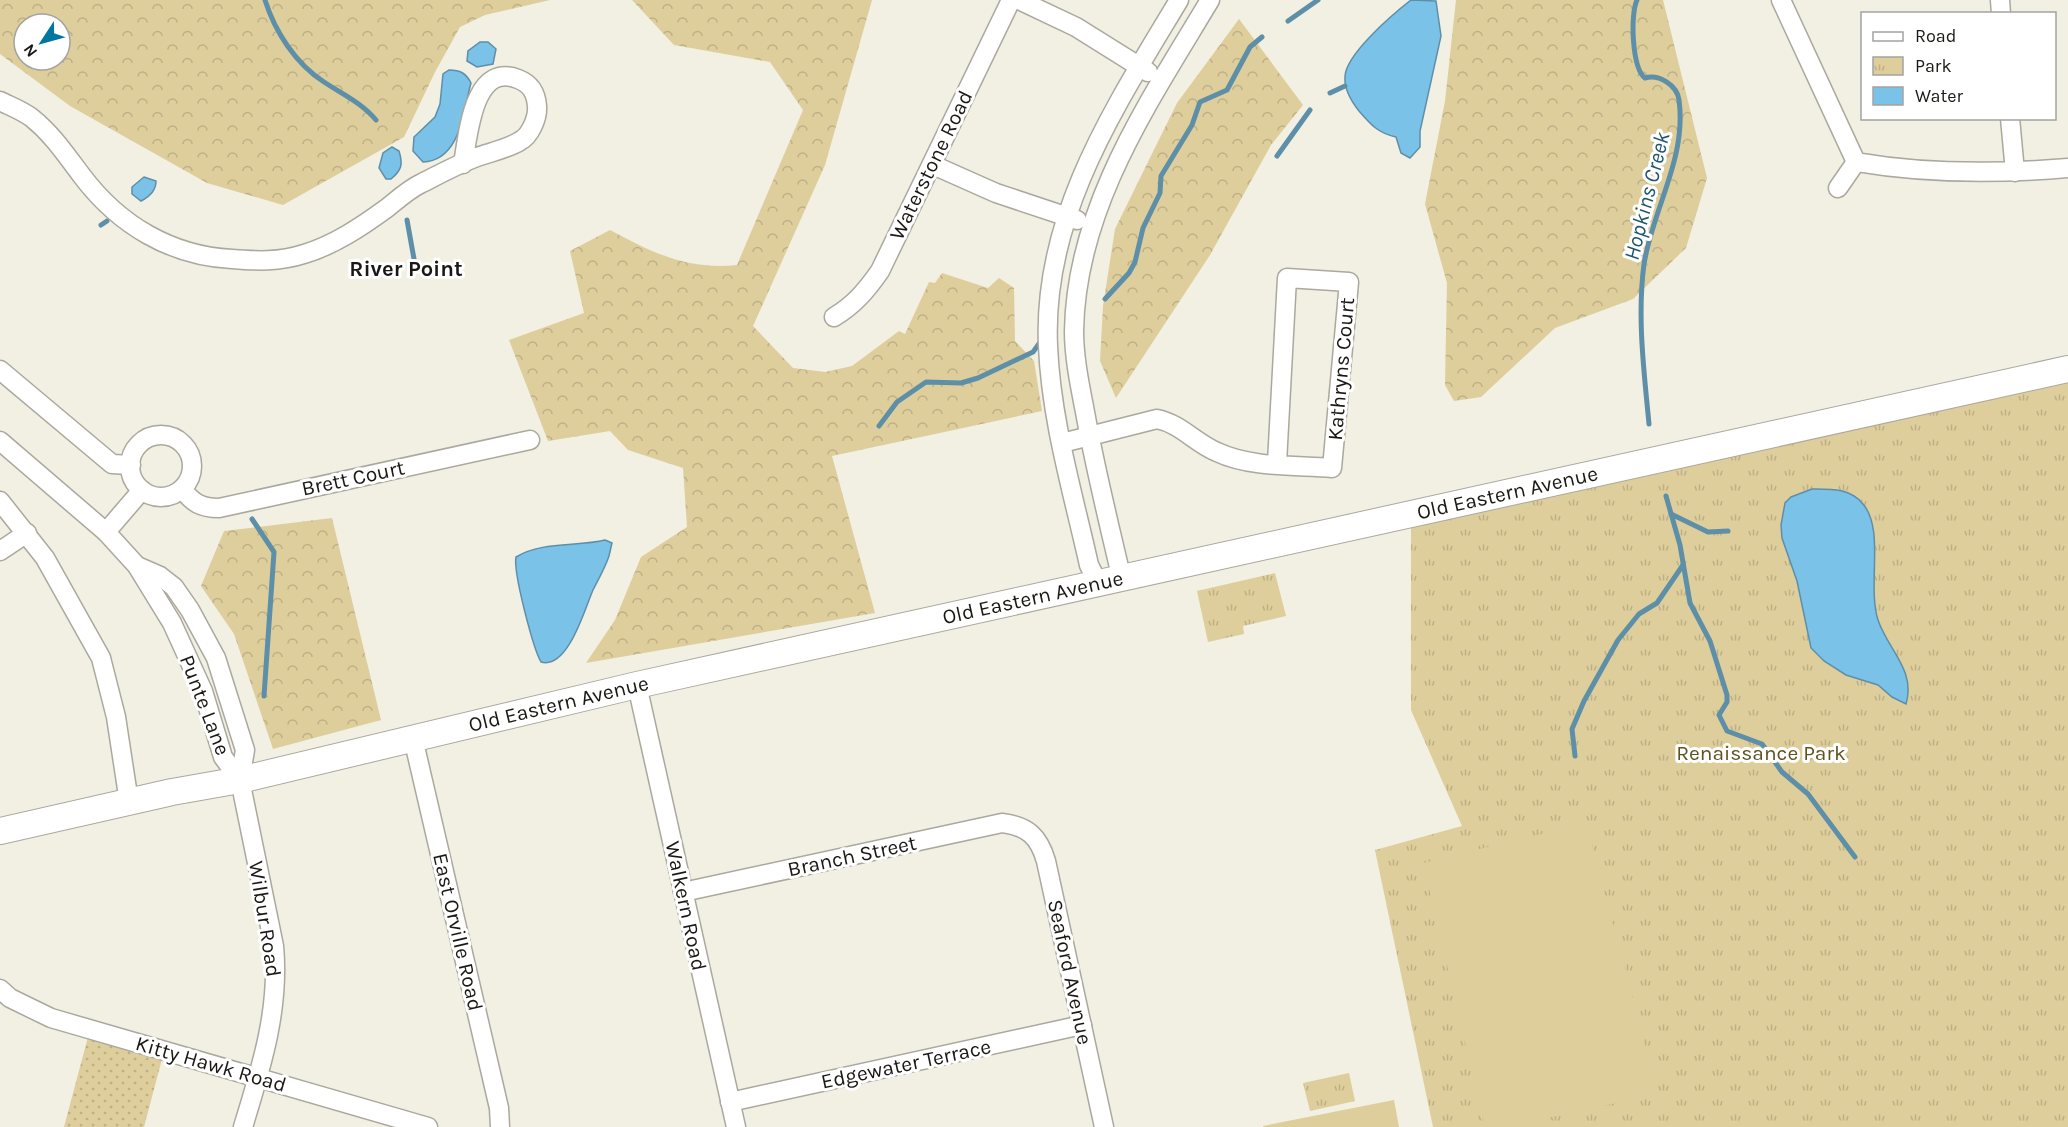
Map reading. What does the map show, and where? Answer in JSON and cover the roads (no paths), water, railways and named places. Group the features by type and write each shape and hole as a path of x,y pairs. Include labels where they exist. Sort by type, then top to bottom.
{"street":[{"name":"Waterstone Road","path":"834,317 865,293 880,271 1011,0"},
{"path":"1019,0 1076,27 1163,80"},
{"path":"1111,583 1089,565 1062,442 1048,344 1055,270 1066,218 1093,149 1179,0"},
{"path":"1111,583 1078,372 1074,332 1078,281 1109,176 1210,0"},
{"path":"1781,0 1856,162"},
{"path":"0,101 31,117 52,137 83,178 139,231 176,250 207,258 273,261 320,249 362,226 418,184 520,141 529,134 537,112 536,95 526,82 512,76 495,79 482,88 474,107 463,164"},
{"path":"2010,120 2015,172"},
{"path":"1856,162 1898,169 2015,172 2068,168"},
{"path":"1838,188 1856,162"},
{"path":"933,165 996,193 1066,218 1093,224"},
{"name":"Kathryns Court","path":"1062,442 1156,419 1169,422 1216,452 1250,461 1332,468 1348,282 1287,279 1277,463"},
{"name":"Old Eastern Avenue","path":"0,831 240,780 638,686 1111,583 2068,369"},
{"path":"0,370 112,464 130,465"},
{"path":"172,437 182,443 189,452 192,475 182,489 167,497 155,497 142,490 131,474 130,465 140,444 149,438 172,437"},
{"name":"Brett Court","path":"182,489 194,504 206,508 219,508 530,440"},
{"name":"Punte Lane","path":"0,441 106,532 137,566 172,623 203,691 223,757 240,780"},
{"path":"106,532 142,490"},
{"path":"0,501 27,532 45,558 101,658 116,717 129,802"},
{"path":"0,551 27,532"},
{"name":"Punte Lane","path":"137,566 160,576 174,588 190,610 216,658 244,750 240,780"},
{"name":"Walkern Road","path":"638,686 736,1127"},
{"name":"East Orville Road","path":"413,738 499,1107 500,1127"},
{"name":"Wilbur Road","path":"240,780 274,946 276,970 276,993 258,1079 243,1127"},
{"name":"Branch Street","path":"683,892 1002,823 1021,825"},
{"name":"Seaford Avenue","path":"1021,825 1033,834 1042,849 1104,1127"},
{"name":"Kitty Hawk Road","path":"0,989 17,1003 51,1018 428,1127"},
{"name":"Edgewater Terrace","path":"730,1102 1082,1025"}],"water":[{"path":"1411,0 1436,1 1441,36 1420,131 1420,147 1410,158 1401,153 1396,137 1375,128 1359,111 1347,91 1345,77 1347,68 1361,47"},
{"path":"480,42 488,42 496,49 493,64 477,67 467,61 468,51"},
{"path":"449,70 462,73 471,83 462,120 453,144 445,153 436,159 423,162 413,151 414,137 435,117 440,104 443,74"},
{"path":"392,147 399,151 401,167 391,179 386,179 379,168 383,153"},
{"path":"144,177 156,181 156,185 152,193 141,201 132,194 132,187"},
{"path":"1812,489 1846,492 1858,499 1870,515 1875,543 1875,606 1882,631 1904,670 1908,692 1906,704 1892,697 1878,685 1846,675 1824,661 1811,648 1797,581 1782,538 1781,525 1785,503 1791,497"},
{"path":"605,540 612,543 609,556 574,636 559,657 551,662 541,662 524,610 516,557 537,549"}],"waterway":[{"path":"265,0 274,24 304,66 358,104 376,120"},
{"name":"Hopkins Creek","path":"1288,21 1318,0"},
{"name":"Hopkins Creek","path":"1637,0 1633,17 1637,64 1645,78 1661,79 1675,90 1679,100 1680,121 1674,163 1648,243 1644,264 1641,324 1649,424"},
{"name":"Hopkins Creek","path":"1105,299 1129,273 1135,262 1143,228 1160,193 1161,176 1192,125 1200,102 1227,90 1250,47 1262,37"},
{"path":"1330,93 1345,86"},
{"path":"1277,156 1310,110"},
{"path":"407,220 416,270"},
{"path":"101,225 107,221"},
{"path":"879,426 897,402 926,382 961,383 978,378 1033,352 1041,341"},
{"path":"1666,496 1680,545 1690,603 1710,641 1727,695 1727,702 1719,715 1727,731 1762,744 1782,772 1808,794 1855,857"},
{"path":"1671,514 1708,532 1728,531"},
{"path":"252,519 274,552 264,696"},
{"path":"1575,756 1572,729 1584,701 1618,640 1639,614 1657,603 1683,565"}],"district":[{"name":"River Point","path":"406,268"}],"park label":[{"name":"Renaissance Park","path":"1761,753"}]}
